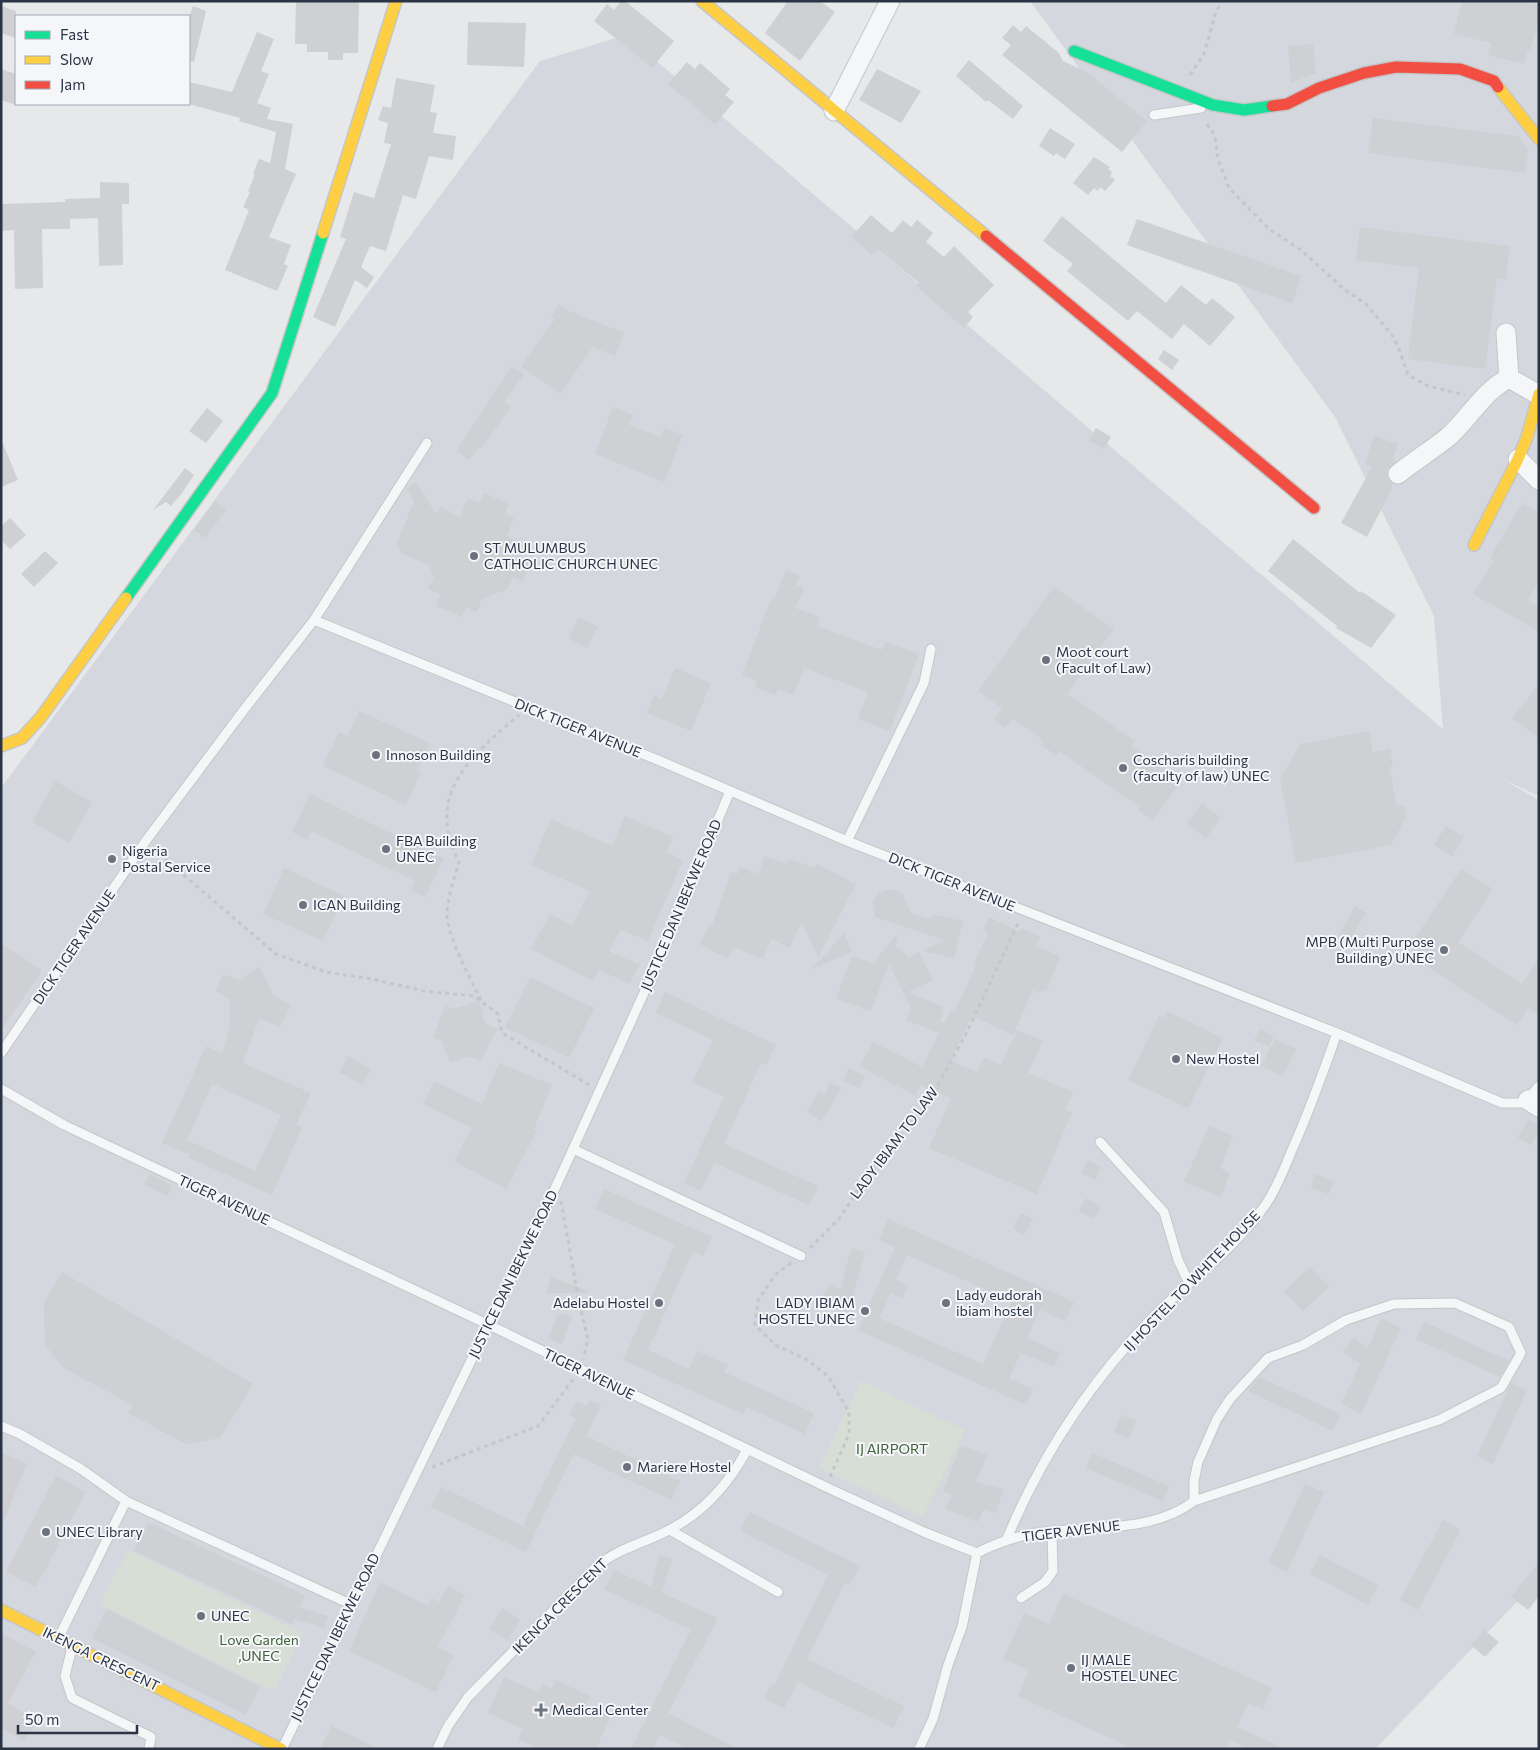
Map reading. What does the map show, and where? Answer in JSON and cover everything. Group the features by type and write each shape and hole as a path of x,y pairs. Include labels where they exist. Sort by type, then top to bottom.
{"street":[{"path":"1,746 22,738 41,717 272,394 396,1"},
{"path":"702,1 1314,508"},
{"path":"834,112 890,1"},
{"path":"1074,51 1184,92 1213,105 1244,110 1287,104 1319,88 1364,73 1396,67 1460,69 1494,81 1539,139"},
{"path":"1506,334 1508,378"},
{"path":"1398,474 1448,436 1482,400 1508,378"},
{"path":"1474,545 1518,459 1527,437 1539,395 1508,378"},
{"path":"1518,459 1539,480"},
{"name":"IKENGA CRESCENT","path":"1,1610 281,1749"}],"lane":[{"path":"1154,115 1213,105"},
{"path":"314,620 427,443"},
{"name":"DICK TIGER AVENUE","path":"1,1052 145,842 314,620 847,841 1337,1033 1502,1104 1514,1105 1535,1098"},
{"path":"847,841 924,683 931,649"},
{"name":"JUSTICE DAN IBEKWE ROAD","path":"281,1749 573,1149 668,940 730,792"},
{"name":"IJ HOSTEL TO WHITE HOUSE","path":"1006,1541 1024,1497 1049,1454 1084,1401 1152,1318 1252,1221 1276,1188 1308,1114 1337,1033"},
{"name":"TIGER AVENUE","path":"1,1089 64,1125 489,1325 747,1450 926,1533 977,1553 1006,1541 1052,1531 1108,1528 1164,1518 1194,1501 1439,1420 1501,1388 1521,1353 1509,1327 1455,1303 1394,1304 1346,1320 1303,1345 1268,1358 1230,1399 1217,1419 1198,1462 1194,1481 1194,1501"},
{"path":"1100,1142 1164,1212 1178,1260 1189,1283"},
{"path":"573,1149 802,1256"},
{"path":"1,1426 20,1434 81,1469 126,1501 350,1604"},
{"name":"IKENGA CRESCENT","path":"437,1749 448,1726 468,1697 596,1568 617,1551 670,1530 708,1504 735,1470 747,1450"},
{"path":"59,1638 126,1501"},
{"path":"670,1530 778,1592"},
{"path":"1021,1598 1045,1582 1053,1571 1052,1531"},
{"path":"919,1749 933,1719 948,1665 962,1627 977,1553"},
{"path":"73,1645 65,1676 72,1698 151,1737 149,1749"}],"path":[{"path":"1184,92 1189,78 1204,54 1216,11 1223,1"},
{"path":"1198,108 1215,136 1218,159 1229,188 1269,228 1301,250 1345,290 1366,304 1392,334 1408,375 1428,386 1482,400"},
{"path":"481,1001 455,945 447,917 452,886 459,862 451,845 448,830 449,794 461,772 487,744 528,708"},
{"path":"145,842 276,954 326,972 372,979 424,991 468,995 481,1001 498,1014 502,1033 599,1091"},
{"name":"LADY IBIAM TO LAW","path":"826,1487 849,1434 849,1412 828,1376 806,1359 775,1346 755,1325 758,1300 776,1274 802,1256 840,1218 870,1171 928,1103 965,1036 1023,911"}],"shaded area":[{"path":"1030,1 1539,1 1539,796 1504,780 1539,800 1539,1579 1375,1749 1,1749 1,788 540,61 626,35 1443,729 1434,616 1335,417"}],"green space":[{"name":"IJ AIRPORT","path":"861,1381 965,1430 923,1517 819,1468"},
{"name":"Love Garden ,UNEC","path":"128,1550 303,1633 274,1691 100,1604"}],"building":[{"path":"296,1 359,1 358,53 343,53 343,60 328,60 328,52 307,52 307,44 295,44"},
{"path":"621,1 625,1 674,41 652,68 594,21 607,4 614,10"},
{"path":"788,1 820,1 835,12 800,61 765,33"},
{"path":"1462,1 1525,1 1539,5 1539,19 1530,52 1528,49 1524,64 1488,55 1491,43 1454,34"},
{"path":"1,6 16,11 16,15 15,38 1,33"},
{"path":"193,6 206,11 194,62 190,61 190,15"},
{"path":"468,22 526,23 524,67 467,65"},
{"path":"1013,25 1021,32 1026,26 1059,53 1063,61 1087,72 1147,121 1122,152 1002,55 1011,45 1002,38"},
{"path":"257,32 274,39 261,71 269,74 257,103 271,108 267,119 293,124 285,169 296,174 269,237 291,245 284,264 288,266 277,291 225,270 249,210 243,207 250,192 248,191 255,174 253,174 259,159 270,163 276,132 239,121 240,118 190,104 190,82 232,92"},
{"path":"1313,44 1316,73 1291,83 1288,46"},
{"path":"969,60 1023,106 1013,119 988,100 986,102 956,76"},
{"path":"687,62 695,69 700,63 730,89 725,95 734,102 715,124 668,84"},
{"path":"1,69 15,74 15,105 1,100"},
{"path":"877,69 921,91 901,123 859,100"},
{"path":"396,78 435,85 430,112 437,113 433,133 456,136 453,160 429,156 416,199 403,195 386,251 370,246 361,267 374,277 367,288 355,280 335,327 313,317 346,239 340,237 354,192 374,198 391,144 384,143 388,123 378,120 383,106 391,108"},
{"path":"1373,118 1518,136 1528,149 1525,173 1368,153"},
{"path":"1050,128 1075,144 1065,159 1056,153 1054,156 1039,146"},
{"path":"1094,157 1110,167 1108,169 1112,172 1110,176 1115,180 1105,191 1100,187 1098,191 1094,188 1088,195 1073,183"},
{"path":"100,182 129,183 129,204 122,204 123,265 99,266 98,218 70,219 70,229 42,229 43,288 15,289 14,230 1,231 1,204 65,202 65,199 100,198"},
{"path":"871,215 892,233 903,220 911,227 917,220 933,233 926,242 944,257 954,246 994,285 968,312 973,317 964,328 916,286 919,283 878,249 872,255 851,237"},
{"path":"1062,216 1166,303 1181,285 1206,305 1212,298 1235,317 1210,346 1184,324 1172,339 1137,311 1128,321 1067,271 1073,264 1043,241"},
{"path":"1137,219 1301,276 1292,303 1127,245"},
{"path":"1360,227 1510,246 1506,279 1497,278 1485,369 1408,359 1419,268 1356,260"},
{"path":"559,304 569,311 624,333 615,356 593,347 560,394 521,366 555,319 551,316"},
{"path":"1164,350 1179,360 1172,370 1158,359"},
{"path":"512,366 524,374 504,402 511,407 481,448 479,447 469,460 456,451"},
{"path":"613,407 633,415 629,425 661,437 664,428 683,435 664,482 595,454"},
{"path":"207,408 223,421 206,443 189,431"},
{"path":"1096,428 1111,437 1104,449 1089,441"},
{"path":"1374,436 1398,444 1393,459 1397,461 1387,470 1387,476 1393,484 1391,491 1367,537 1341,523 1372,467 1365,464"},
{"path":"1,439 18,480 1,487"},
{"path":"185,468 194,475 182,493 171,506 166,502 153,510"},
{"name":"ST MULUMBUS CATHOLIC CHURCH UNEC","path":"416,482 436,514 442,507 460,517 468,498 480,503 484,493 509,504 505,514 514,518 507,536 526,545 521,557 531,561 523,582 513,577 508,589 482,599 477,612 466,607 462,617 436,606 440,595 428,588 434,577 429,565 403,554 397,543 414,501 406,489"},
{"path":"215,501 226,510 205,538 194,530"},
{"path":"1522,503 1539,513 1539,582 1528,600 1539,607 1539,631 1473,594 1494,561 1490,558"},
{"path":"10,518 26,535 10,549 1,540 1,526"},
{"path":"1293,539 1360,593 1361,591 1396,615 1371,648 1336,628 1337,626 1268,571"},
{"path":"45,551 58,563 34,587 21,574"},
{"path":"786,570 800,576 796,585 804,588 795,608 820,617 817,626 882,650 885,642 919,654 890,731 858,719 868,692 804,668 794,695 778,689 775,695 755,687 757,681 742,675 771,599 774,600"},
{"path":"1054,587 1114,629 1067,694 1135,741 1131,746 1181,781 1153,821 1138,810 1140,807 1059,751 1056,755 1041,745 1044,741 1012,718 1005,728 994,720 1002,708 978,691"},
{"path":"579,617 598,627 587,648 568,638"},
{"path":"675,668 711,683 691,731 647,713 654,695 662,699"},
{"path":"1539,684 1539,738 1512,718"},
{"name":"Innoson Building","path":"359,711 430,743 417,770 421,772 406,805 323,766 339,732 348,736"},
{"path":"1369,731 1373,752 1390,749 1393,766 1389,767 1397,806 1404,805 1406,817 1391,845 1296,863 1280,779 1300,744"},
{"path":"55,781 92,802 69,843 32,822"},
{"name":"FBA Building UNEC","path":"310,794 444,859 425,897 411,890 415,881 311,831 307,839 292,832"},
{"path":"1202,803 1221,818 1206,838 1187,823"},
{"path":"625,816 673,837 666,852 683,860 648,941 621,930 609,951 639,965 630,984 599,970 593,981 531,949 550,914 572,925 590,891 531,865 551,819 612,846"},
{"path":"1446,826 1464,837 1452,856 1434,845"},
{"path":"764,856 787,864 788,859 815,868 817,864 856,884 818,958 802,922 789,948 771,939 763,959 734,947 728,959 700,944 710,925 712,926 731,872 738,874 740,867 759,874"},
{"name":"ICAN Building","path":"284,868 344,896 323,941 263,914"},
{"name":"MPB (Multi Purpose Building) UNEC","path":"1461,869 1493,889 1458,942 1522,984 1539,959 1539,1015 1528,1008 1517,1025 1413,957 1423,943 1415,938"},
{"path":"891,889 903,894 911,913 931,919 932,914 963,921 954,958 922,951 944,940 875,917 873,901 879,893"},
{"path":"1355,906 1366,913 1349,941 1339,934"},
{"path":"989,917 1020,932 1021,928 1040,936 1036,946 1060,956 1046,991 1042,990 1040,993 1033,990 1013,1035 972,1016 950,1061 977,1072 984,1057 1001,1065 1017,1030 1043,1041 1028,1073 1073,1092 1065,1110 1072,1113 1037,1194 929,1148 951,1098 920,1085 916,1095 860,1066 873,1042 922,1067 939,1033 906,1020 911,1008 889,964 871,1011 836,999 852,956 873,963 898,933 895,946 909,957 919,952 933,980 908,992 943,1007 940,1022 945,1023 951,1010 954,1012 977,964 974,963 988,933 983,930"},
{"path":"844,933 852,952 812,969"},
{"path":"1,943 42,971 1,1030"},
{"path":"259,966 274,996 291,1006 280,1027 259,1018 243,1063 311,1093 296,1125 302,1127 272,1195 189,1158 190,1155 162,1143 206,1046 222,1053 230,1027 230,1000 216,991 223,974 240,980","holes":["212,1084 281,1115 255,1171 187,1140"]},
{"path":"530,977 594,1008 569,1058 505,1027"},
{"path":"665,992 776,1045 766,1065 761,1063 724,1144 818,1186 809,1205 714,1163 701,1191 684,1183 724,1097 692,1082 713,1040 656,1013"},
{"path":"479,1001 485,1023 497,1029 481,1061 469,1056 450,1063 442,1041 433,1038 445,1006 453,1009"},
{"name":"New Hostel","path":"1167,1011 1223,1038 1188,1108 1128,1080 1159,1016 1164,1018"},
{"path":"1260,1029 1274,1036 1269,1047 1254,1040"},
{"path":"1275,1039 1296,1049 1283,1076 1261,1066"},
{"path":"348,1056 371,1069 362,1085 339,1072"},
{"path":"499,1063 552,1085 534,1129 537,1131 506,1189 454,1161 472,1128 423,1104 434,1081 482,1104"},
{"path":"849,1068 865,1076 859,1088 843,1081"},
{"path":"829,1083 842,1088 821,1122 807,1111 819,1091 825,1095"},
{"path":"1528,1119 1539,1125 1539,1130 1531,1145 1518,1138"},
{"path":"1209,1126 1233,1136 1220,1168 1230,1173 1221,1197 1184,1182"},
{"path":"1088,1160 1101,1167 1095,1180 1081,1173"},
{"path":"150,1174 173,1186 167,1196 144,1184"},
{"path":"1315,1174 1334,1181 1329,1194 1311,1188"},
{"name":"Adelabu Hostel","path":"604,1189 712,1237 703,1256 693,1251 648,1350 689,1369 697,1351 728,1365 724,1372 814,1413 805,1434 746,1407 743,1414 623,1360 675,1244 595,1209"},
{"path":"1086,1198 1101,1207 1094,1219 1079,1211"},
{"path":"1021,1213 1033,1219 1024,1235 1013,1228"},
{"name":"LADY IBIAM HOSTEL UNEC","path":"888,1219 1074,1302 1065,1321 1040,1310 1027,1338 1060,1353 1054,1367 1021,1353 1009,1379 1033,1389 1026,1405 858,1330 895,1247 879,1240","holes":["907,1255 1012,1301 983,1364 879,1318 891,1293 903,1298 908,1285 896,1280"]},
{"path":"851,1248 865,1252 848,1313 821,1298 829,1284 840,1290"},
{"path":"1310,1267 1329,1287 1303,1311 1284,1291"},
{"path":"62,1272 253,1384 220,1438 186,1444 128,1413 133,1405 65,1369 45,1345 44,1303"},
{"path":"551,1277 589,1291 589,1293 546,1293"},
{"path":"558,1313 572,1316 562,1344 548,1339"},
{"path":"1381,1318 1401,1328 1361,1414 1341,1404 1360,1364 1343,1352 1354,1338 1368,1348"},
{"path":"1424,1322 1509,1361 1500,1377 1416,1339"},
{"path":"1259,1377 1341,1414 1333,1431 1248,1391"},
{"path":"1511,1383 1527,1390 1493,1464 1477,1456"},
{"name":"Mariere Hostel","path":"590,1400 601,1405 586,1436 680,1481 671,1500 574,1454 526,1552 431,1507 441,1487 523,1526 576,1418 569,1415 576,1401 587,1406"},
{"path":"1121,1415 1136,1421 1129,1438 1114,1432"},
{"path":"961,1445 987,1455 976,1482 1003,1489 996,1513 983,1510 978,1522 946,1509 952,1495 943,1491"},
{"path":"1,1452 27,1464 1,1527"},
{"path":"1092,1453 1169,1486 1163,1501 1086,1468"},
{"name":"UNEC Library","path":"56,1476 86,1492 36,1587 6,1572"},
{"path":"1305,1484 1324,1492 1287,1572 1268,1563"},
{"path":"750,1512 860,1566 850,1585 845,1583 807,1659 904,1706 893,1728 798,1682 784,1708 764,1699 771,1685 774,1686 828,1575 740,1531"},
{"path":"1443,1520 1461,1530 1418,1610 1400,1600"},
{"path":"148,1522 305,1595 300,1608 328,1616 324,1628 294,1619 292,1624 134,1551"},
{"path":"659,1555 672,1559 662,1593 718,1618 668,1713 738,1749 688,1749 660,1735 653,1749 631,1749 691,1630 604,1589 614,1570 651,1587"},
{"path":"1320,1555 1378,1585 1368,1605 1310,1574"},
{"path":"1539,1562 1539,1596 1528,1610 1511,1597"},
{"path":"380,1582 428,1606 432,1598 439,1602 448,1586 465,1595 438,1647 454,1655 436,1692 349,1651"},
{"path":"1063,1594 1272,1688 1263,1709 1248,1703 1237,1727 1285,1749 1249,1749 1230,1740 1226,1749 1134,1749 1018,1696 1029,1670 1003,1659 1024,1613 1049,1624"},
{"path":"502,1608 520,1620 508,1640 489,1629"},
{"path":"107,1609 260,1687 246,1715 91,1638"},
{"path":"1484,1630 1499,1642 1485,1657 1471,1645"},
{"path":"1,1633 36,1652 8,1703 37,1722 24,1741 1,1727"},
{"name":"Medical Center","path":"504,1677 539,1693 542,1684 552,1688 555,1680 590,1696 585,1706 610,1717 596,1749 540,1749 518,1739 523,1729 488,1713"},
{"path":"331,1726 380,1749 320,1749"}],"traffic: fast":[{"path":"1074,51 1213,105 1244,110 1272,106"},
{"path":"126,598 272,393 323,233"}],"traffic: slow":[{"path":"323,233 396,1"},
{"path":"702,1 986,236"},
{"path":"1498,87 1539,139"},
{"path":"1474,545 1518,459 1527,437 1539,394"},
{"path":"1,746 22,738 41,717 126,598"},
{"path":"1,1610 281,1749"}],"traffic: jam":[{"path":"1272,106 1287,104 1319,88 1364,73 1396,67 1460,69 1494,81 1498,87"},
{"path":"986,236 1314,508"}],"place":[{"name":"ST MULUMBUS CATHOLIC CHURCH UNEC","path":"474,556"},
{"name":"Moot court (Facult of Law)","path":"1046,660"},
{"name":"Innoson Building","path":"376,755"},
{"name":"Coscharis building (faculty of law) UNEC","path":"1123,768"},
{"name":"FBA Building UNEC","path":"386,849"},
{"name":"Nigeria Postal Service","path":"112,859"},
{"name":"ICAN Building","path":"303,905"},
{"name":"MPB (Multi Purpose Building) UNEC","path":"1444,950"},
{"name":"New Hostel","path":"1176,1059"},
{"name":"Adelabu Hostel","path":"659,1303"},
{"name":"Lady eudorah ibiam hostel","path":"946,1303"},
{"name":"LADY IBIAM HOSTEL UNEC","path":"865,1311"},
{"name":"Mariere Hostel","path":"627,1467"},
{"name":"UNEC Library","path":"46,1532"},
{"name":"UNEC","path":"201,1616"},
{"name":"IJ MALE HOSTEL UNEC","path":"1071,1668"},
{"name":"Medical Center","path":"541,1710"}]}
